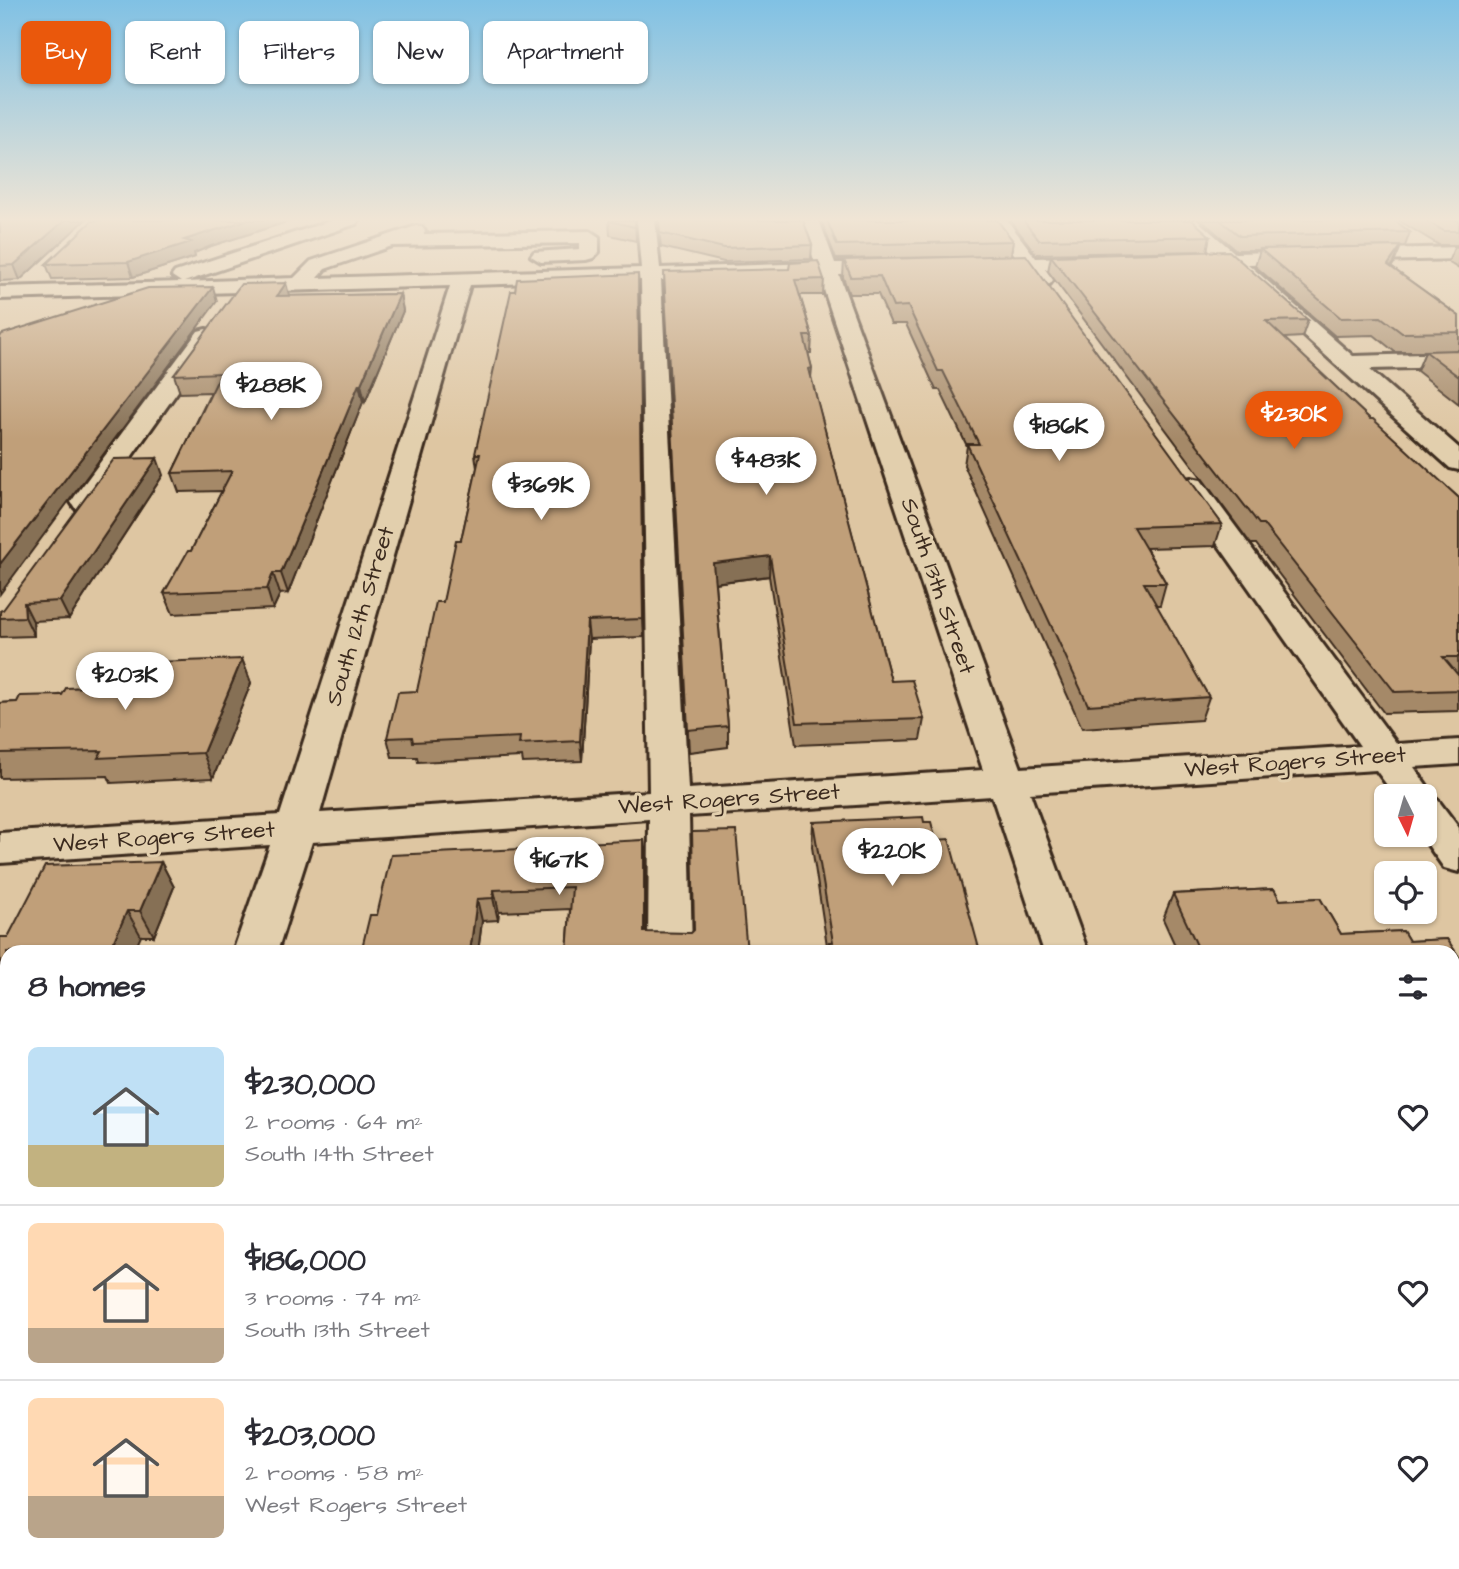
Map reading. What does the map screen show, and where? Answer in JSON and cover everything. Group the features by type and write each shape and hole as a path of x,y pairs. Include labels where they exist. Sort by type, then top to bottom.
{"street":[{"path":"73,312 130,293"},
{"path":"73,520 237,293"},
{"name":"South 12th Street","path":"257,945 296,828 458,293"},
{"path":"652,293 670,945"},
{"name":"South 13th Street","path":"836,293 1064,945"},
{"path":"1269,293 1459,462"},
{"path":"1348,363 1459,360"},
{"path":"1177,466 1406,784"},
{"name":"West Rogers Street","path":"0,848 1459,752"},
{"path":"1437,827 1459,857"}],"building":[{"path":"131,293 208,293 0,564 0,337 2,334"},
{"path":"234,293 279,293 277,296 400,294 359,384 281,573 273,573 267,589 164,593 188,551 191,551 232,471 172,473 221,373 174,375"},
{"path":"511,293 638,293 643,619 587,621 580,741 519,744 520,737 413,742 412,737 387,738 398,692 417,691 436,602 443,602 456,540 461,540 480,454 475,454"},
{"path":"665,293 799,293 812,336 804,336 812,368 809,369 891,681 912,680 924,719 797,723 770,556 713,563 728,726 688,730"},
{"path":"887,293 1054,293 1222,524 1133,527 1166,583 1144,583 1209,697 1088,705 967,444 979,444 943,371 938,371 908,306 893,307"},
{"path":"1080,293 1277,293 1308,320 1266,321 1459,498 1459,657 1443,657 1459,676 1459,690 1395,692 1263,524 1259,524"},
{"path":"1312,293 1427,293 1459,316 1459,332 1402,333 1381,317 1341,318"},
{"path":"1459,350 1459,377 1425,351"},
{"path":"157,458 60,601 24,603 25,617 0,618 0,611 114,459"},
{"path":"242,659 203,753 98,758 102,751 0,753 0,703 17,702 20,696 62,695 66,688 112,686 124,663"},
{"path":"923,817 924,822 931,822 936,840 949,839 978,945 830,945 829,942 833,942 813,822"},
{"path":"736,831 746,945 568,945 572,887 494,890 493,898 477,899 471,945 363,945 370,915 377,915 391,855 564,847 564,844 644,840 644,932 691,933 694,930 692,832"},
{"path":"161,862 140,911 127,911 112,945 0,945 0,937 8,937 45,866"},
{"path":"1274,889 1280,900 1320,898 1341,934 1403,931 1409,941 1447,939 1451,945 1197,945 1173,894"}]}
